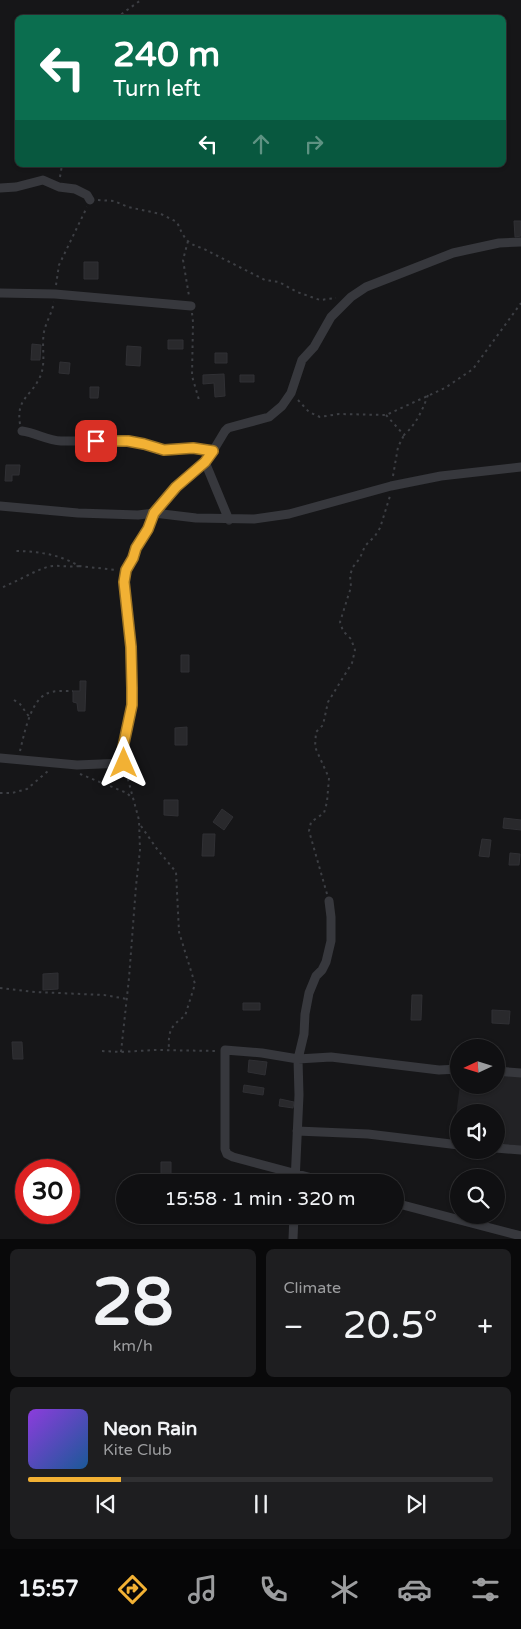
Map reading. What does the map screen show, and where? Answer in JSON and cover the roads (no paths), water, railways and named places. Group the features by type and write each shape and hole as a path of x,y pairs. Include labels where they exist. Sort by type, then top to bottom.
{"street":[{"path":"0,188 16,187 43,180 59,187 75,189 87,195 90,200"},
{"path":"0,758 62,765 94,766 124,763 122,752 132,705 132,688 131,647 124,582 126,570 136,548 148,529 154,513 176,487 205,462 224,431 228,428 269,417 282,406 291,392 302,360 314,347 331,317 351,297 366,287 453,253 500,242 521,242"},
{"path":"0,293 55,294 191,306"},
{"path":"22,431 50,440 128,441 164,450 193,448 213,451"},
{"path":"205,462 229,520"},
{"path":"0,506 78,513 138,515 154,513 229,520 254,519 289,514 391,486 441,476 521,467"},
{"path":"295,1174 299,1094 298,1059 304,1034 309,993 316,976 326,962 331,940 329,900"},
{"path":"283,1174 227,1154 225,1149 224,1050 262,1053 298,1059 331,1057 439,1070 450,1069"},
{"path":"505,1072 521,1073"},
{"path":"297,1131 368,1134 450,1144"},
{"path":"505,1149 521,1150"},
{"path":"404,1205 521,1236"},
{"path":"293,1239 294,1224"}]}
